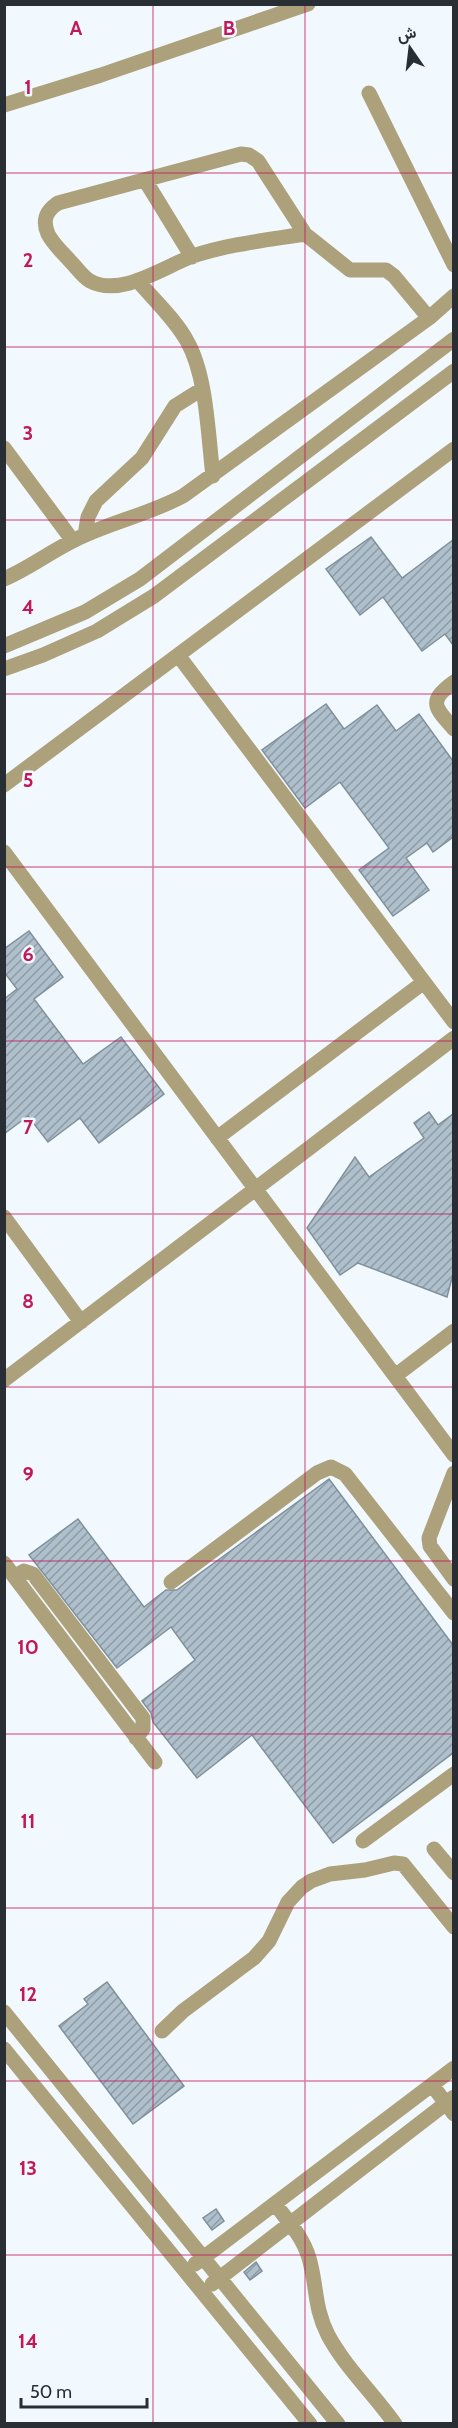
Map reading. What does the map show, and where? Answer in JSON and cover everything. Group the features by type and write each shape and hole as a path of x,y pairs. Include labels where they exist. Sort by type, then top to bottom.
{"street":[{"path":"4,105 101,75 308,4"},
{"path":"369,93 453,265"},
{"path":"305,234 237,245 192,257 138,281 109,285 87,280 50,238 45,218 50,209 58,203 241,154 249,155 258,161 305,234 350,270 386,270 394,276 429,318"},
{"path":"145,180 192,257"},
{"path":"138,281 179,328 187,340 198,367 213,476"},
{"path":"4,579 79,538 167,505 213,476 429,318 453,296"},
{"path":"4,646 85,612 140,579 453,339"},
{"path":"4,669 97,631 154,596 453,371"},
{"path":"79,538 96,501 142,458 175,406 192,393 202,389"},
{"path":"4,448 79,538"},
{"path":"4,784 453,449"},
{"path":"178,655 453,1022"},
{"path":"453,682 440,692 435,700 436,708 453,729"},
{"path":"4,852 453,1455"},
{"path":"218,1138 424,982"},
{"path":"4,1380 453,1038"},
{"path":"4,1217 81,1323"},
{"path":"394,1376 453,1331"},
{"path":"171,1582 316,1473 331,1467 345,1474 453,1613"},
{"path":"435,1589 453,1578 430,1546 429,1538 453,1473"},
{"path":"4,1563 155,1762"},
{"path":"363,1841 453,1774"},
{"path":"435,1849 453,1873"},
{"path":"162,2031 183,2011 254,1958 269,1941 294,1894 320,1876 394,1863 403,1864 453,1927"},
{"path":"4,2012 338,2424"},
{"path":"4,2049 310,2424"},
{"path":"186,2271 453,2068"},
{"path":"202,2291 290,2223 451,2105 432,2085"},
{"path":"275,2204 298,2234 309,2257 316,2303 328,2334 345,2362 396,2424"}],"building":[{"path":"371,537 402,578 453,540 453,645 445,634 422,651 383,597 360,615 326,569"},
{"path":"326,704 344,729 377,705 396,731 419,714 453,761 453,837 433,852 427,843 406,858 429,890 393,916 359,870 389,848 340,782 305,808 262,750"},
{"path":"29,931 63,977 34,999 83,1064 121,1037 164,1094 99,1143 80,1118 48,1142 28,1116 4,1134 4,999 17,989 4,972 4,949"},
{"path":"429,1112 438,1125 453,1114 453,1274 447,1297 358,1263 340,1275 307,1228 355,1157 369,1177 424,1138 414,1123"},
{"path":"329,1479 453,1645 453,1753 333,1843 252,1735 197,1778 153,1722 151,1713 142,1701 195,1660 171,1627 117,1668 29,1555 78,1519 144,1607 166,1590 177,1590"},
{"path":"107,1982 184,2086 133,2124 59,2026 88,2004 84,1999"},
{"path":"216,2209 224,2221 212,2230 203,2218"},
{"path":"256,2262 262,2271 250,2280 244,2272"}]}
